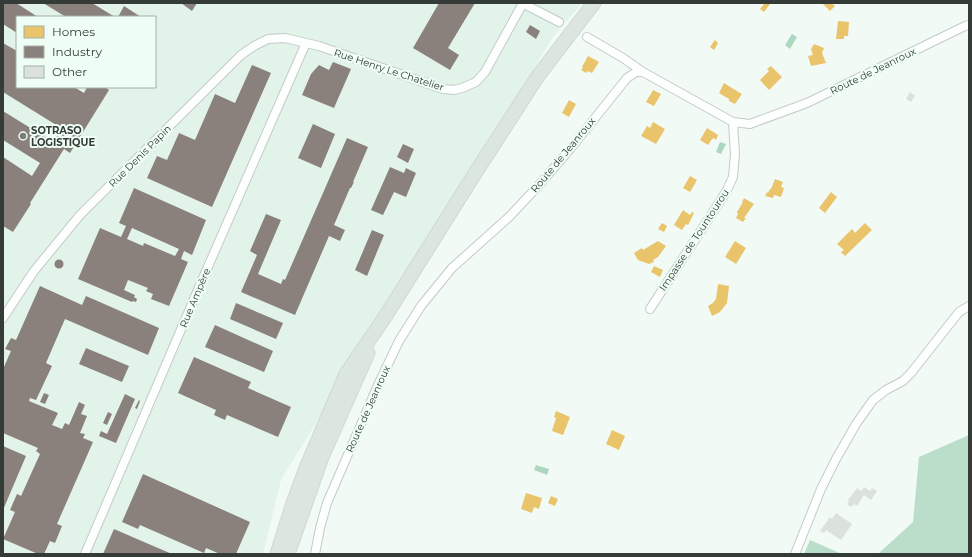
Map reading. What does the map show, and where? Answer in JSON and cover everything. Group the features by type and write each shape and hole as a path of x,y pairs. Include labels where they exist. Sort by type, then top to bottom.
{"main road":[{"path":"288,554 322,457 354,382 385,317 538,76 594,3"},
{"path":"278,554 293,503 306,468 346,374 385,317"}],"street":[{"path":"522,3 559,22"},
{"name":"Rue Henry Le Chatelier","path":"306,43 319,46 443,89 454,90 476,82 485,72 522,3"},
{"name":"Route de Jeanroux","path":"315,554 327,503 378,385 399,341 421,306 452,268 509,217 539,185 571,148 627,78 636,72 643,72 733,122 750,124 807,103 969,25"},
{"path":"587,37 623,58 643,72"},
{"name":"Rue Denis Papin","path":"3,318 34,271 80,215 241,55 268,39 285,38 306,43"},
{"name":"Rue Ampère","path":"86,554 306,43"},
{"name":"Impasse de Tountourou","path":"650,309 726,192 733,177 735,154 733,122"},
{"path":"795,554 821,489 856,424 873,400 886,390 903,381 911,373 959,312 969,306"},
{"path":"272,554 287,509 293,503"}],"shaded area":[{"path":"3,3 582,3 553,37 281,480 263,554 3,554"},
{"path":"792,34 797,37 790,49 785,45"},
{"path":"720,142 726,144 721,154 716,152"},
{"path":"969,435 969,554 878,554 913,522 919,457"},
{"path":"536,465 549,469 547,475 534,470"},
{"path":"810,540 842,554 804,554"}],"building: Homes":[{"path":"765,3 770,4 764,12 760,9"},
{"path":"822,3 831,3 835,6 830,11"},
{"path":"838,21 849,22 848,36 844,36 844,39 836,39"},
{"path":"715,40 718,43 714,50 710,47"},
{"path":"814,44 824,48 822,53 826,63 811,66 808,56 813,55 811,49"},
{"path":"588,56 599,62 592,73 587,71 586,73 581,70"},
{"path":"771,66 782,77 769,90 760,80 769,71 767,69"},
{"path":"724,83 742,94 735,104 719,93"},
{"path":"653,90 661,94 654,106 646,102"},
{"path":"569,100 576,104 569,117 562,113"},
{"path":"653,122 665,129 656,144 641,136 647,126 650,128"},
{"path":"707,128 718,135 716,140 714,138 712,139 708,145 700,140"},
{"path":"690,176 697,180 690,192 683,188"},
{"path":"775,179 783,182 781,187 784,188 781,197 774,195 773,198 765,196 771,189"},
{"path":"831,192 837,197 825,213 819,208"},
{"path":"744,198 754,204 744,218 746,218 743,222 736,218 738,214 737,212"},
{"path":"683,210 690,215 692,212 694,213 688,225 686,224 682,230 674,225"},
{"path":"662,223 667,226 664,232 658,229"},
{"path":"865,223 872,230 845,256 841,252 844,250 837,244 852,229 855,233"},
{"path":"658,241 666,246 658,257 653,260 654,262 649,264 638,260 634,253 642,248 643,250"},
{"path":"735,241 746,248 736,264 725,257"},
{"path":"654,266 663,270 660,277 651,272"},
{"path":"718,284 729,286 727,303 720,312 712,316 708,306 716,299"},
{"path":"556,411 570,417 563,435 552,431 556,418 554,417"},
{"path":"612,430 625,436 619,450 606,444"},
{"path":"526,493 542,498 539,509 534,507 532,513 521,509"},
{"path":"551,496 558,499 555,506 548,503"}],"building: Industry":[{"path":"3,3 16,3 36,16 16,16 16,32 3,24"},
{"path":"43,3 92,3 113,16 64,16"},
{"path":"181,3 197,3 192,11"},
{"path":"439,3 475,3 448,48 459,55 450,70 413,48"},
{"path":"124,6 139,16 119,16"},
{"path":"530,25 540,31 536,39 526,32"},
{"name":"SOTRASO LOGISTIQUE","path":"3,43 16,50 16,88 76,88 84,93 86,88 106,88 109,90 70,153 64,149 13,232 3,226 3,157 32,176 40,163 3,140 3,111 53,142 61,128 3,92"},
{"path":"333,62 351,69 334,108 302,95 311,74 319,65 329,70"},
{"path":"252,65 271,73 212,207 147,178 157,156 167,160 179,133 195,140 215,94 235,103"},
{"path":"313,124 335,134 321,168 298,158"},
{"path":"347,138 368,147 334,225 345,230 340,241 329,236 295,315 241,292 257,255 250,251 266,214 281,220 258,274 281,284 283,279 285,280"},
{"path":"403,144 414,149 408,163 397,157"},
{"path":"390,167 404,173 406,168 416,173 406,197 394,192 383,215 371,210"},
{"path":"134,188 206,220 192,255 184,251 181,259 188,262 169,306 151,299 153,294 146,291 148,288 128,280 124,290 135,295 134,297 137,299 136,302 132,302 78,279 100,228 121,237 126,226 119,223","holes":["132,228 179,249 175,256 144,243 143,246 127,239"]},
{"path":"372,230 384,235 367,276 355,270"},
{"path":"59,259 64,264 59,269 54,264"},
{"path":"40,286 82,305 86,296 159,328 148,355 65,319 46,363 52,366 36,400 30,398 29,401 58,413 52,425 62,429 65,423 69,425 79,402 85,405 81,414 87,416 80,433 85,434 83,438 93,442 57,524 62,526 55,543 50,541 44,554 38,554 3,539 15,512 10,510 17,494 21,496 40,454 36,451 38,448 3,433 3,369 11,351 5,349 11,338 16,340"},
{"path":"236,303 283,323 276,339 230,319"},
{"path":"215,325 273,351 264,372 205,347"},
{"path":"86,348 129,366 122,382 79,364"},
{"path":"194,357 251,382 248,388 291,407 278,437 227,415 225,420 214,415 216,410 178,393"},
{"path":"44,393 49,395 45,404 40,402"},
{"path":"125,394 135,399 116,443 99,436 101,431 107,434"},
{"path":"139,400 140,401 137,409 135,408"},
{"path":"108,412 112,414 107,425 103,423"},
{"path":"3,446 26,456 3,510"},
{"path":"143,474 250,522 236,554 220,554 206,548 204,553 140,525 138,529 122,522"},
{"path":"114,529 144,542 172,554 103,554"}],"building: Other":[{"path":"910,92 915,96 911,102 906,99"},
{"path":"864,487 870,491 872,488 877,491 871,500 864,495 857,506 854,504 851,507 847,504 849,501 848,500 857,488 861,491"},
{"path":"836,513 852,524 841,540 826,530 824,533 820,531 830,517 832,519"}],"place":[{"name":"SOTRASO LOGISTIQUE","path":"23,136"}]}
